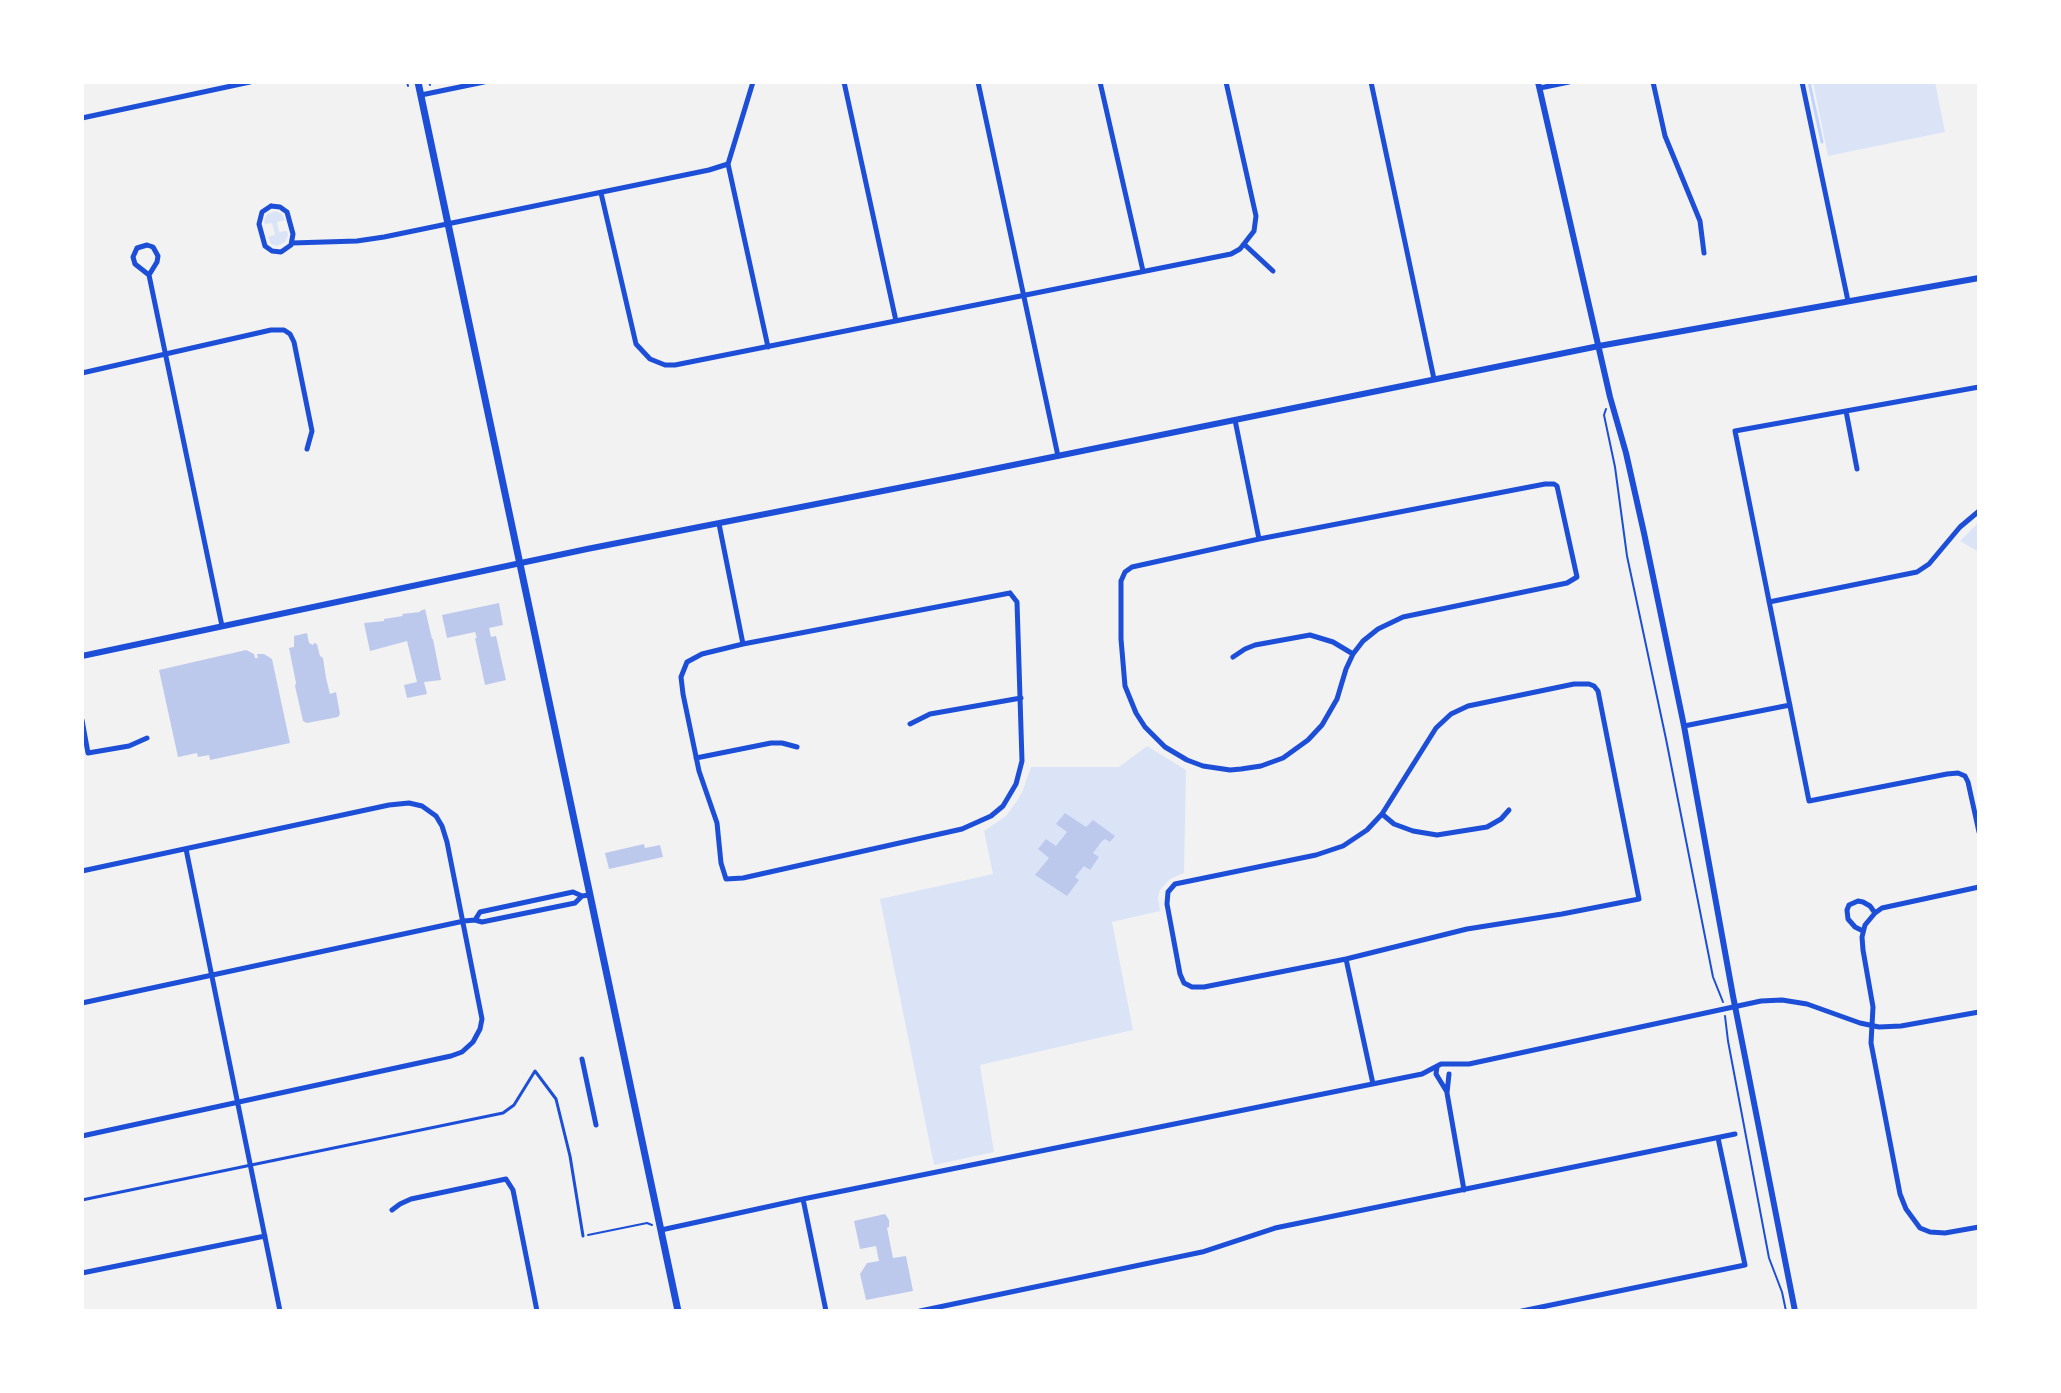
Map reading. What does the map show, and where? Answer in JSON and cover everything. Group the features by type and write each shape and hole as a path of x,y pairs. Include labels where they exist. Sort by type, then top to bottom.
{"main road":[{"path":"418,82 520,563 586,896 678,1311"}],"street":[{"path":"82,118 250,82"},
{"path":"421,95 484,82"},
{"path":"753,82 728,164 768,347"},
{"path":"844,82 896,321"},
{"path":"978,82 1058,456"},
{"path":"1100,82 1143,271"},
{"path":"601,193 633,337 644,355 657,363 675,365 1231,254 1245,245 1251,236 1256,216 1226,82"},
{"path":"1371,82 1434,379"},
{"path":"1569,82 1539,85 1610,397 1629,466 1684,726 1795,1311"},
{"path":"1653,82 1665,136 1700,221 1704,253"},
{"path":"1802,82 1848,301"},
{"path":"292,243 293,234 287,212 277,206 266,208 259,221 262,241 272,251 278,252 286,250 292,243 375,239 728,164"},
{"path":"149,275 158,254 153,247 144,245 135,250 133,259 149,275 222,626"},
{"path":"1245,245 1273,271"},
{"path":"82,656 520,563 1599,346 1979,278"},
{"path":"82,373 271,330 286,331 294,342 311,430 307,449"},
{"path":"1979,387 1735,431 1809,801 1958,773 1965,776 1968,782 1979,832"},
{"path":"1846,411 1857,469"},
{"path":"1235,420 1259,539"},
{"path":"1554,484 1577,577 1567,583 1403,617 1378,629 1353,654 1328,717 1294,751 1269,764 1251,768 1230,770 1203,766 1165,747 1145,727 1128,695 1121,639 1121,581 1125,572 1136,565 1259,539 1554,484"},
{"path":"1769,602 1917,572 1929,564 1960,527 1979,511"},
{"path":"719,524 743,644"},
{"path":"1010,593 1017,602 1020,776 1003,806 991,816 962,829 743,878 726,879 717,823 696,758 681,677 684,667 694,656 743,644 1010,593"},
{"path":"1233,657 1255,645 1310,635 1333,642 1353,654"},
{"path":"1574,684 1589,684 1594,686 1600,700 1639,899 1467,929 1346,959 1204,987 1187,985 1180,974 1167,908 1171,888 1184,881 1330,851 1359,836 1382,814 1436,728 1451,714 1476,704 1574,684"},
{"path":"910,724 930,714 1021,698"},
{"path":"1684,726 1790,705"},
{"path":"82,720 88,753 129,746 147,738"},
{"path":"696,758 771,743 797,747"},
{"path":"82,871 389,805 416,804 432,812 444,831 482,1019 477,1036 468,1048 440,1059 82,1136"},
{"path":"1382,814 1394,824 1413,831 1445,835 1487,827 1509,810"},
{"path":"186,849 280,1311"},
{"path":"1979,887 1882,908 1863,931 1863,950 1873,1007 1871,1043 1900,1194 1908,1215 1920,1228 1938,1234 1979,1227"},
{"path":"475,920 480,912 573,892 586,896"},
{"path":"82,1003 464,921 482,922 575,903 586,896"},
{"path":"1863,931 1848,919 1849,905 1863,902 1875,913"},
{"path":"1346,959 1373,1084"},
{"path":"661,1230 1768,1000 1807,1004 1871,1026 1901,1026 1979,1012"},
{"path":"582,1059 596,1125"},
{"path":"1422,1074 1444,1078 1469,1064"},
{"path":"1440,1066 1449,1068 1447,1093 1464,1190"},
{"path":"1440,1066 1436,1071 1447,1093"},
{"path":"920,1311 1202,1252 1268,1230 1735,1134"},
{"path":"1522,1311 1745,1265 1718,1138"},
{"path":"392,1210 411,1199 506,1179 513,1190 537,1311"},
{"path":"803,1199 826,1311"},
{"path":"82,1273 265,1236"}],"lane":[{"path":"82,1200 503,1113 514,1105 535,1071 556,1099 584,1236"}],"path":[{"path":"1604,415 1615,467 1627,556 1713,977 1722,998"},
{"path":"1725,1017 1771,1263 1786,1311"},
{"path":"584,1236 647,1223"}],"shaded area":[{"path":"1813,82 1935,82 1945,132 1828,156"},
{"path":"276,211 285,220 277,222 279,232 287,231 288,235 285,242 277,246 271,244 268,237 275,235 272,223 265,224 264,221 267,214"},
{"path":"1979,522 1979,552 1960,541"},
{"path":"1147,746 1186,770 1184,873 1170,879 1160,890 1160,911 1112,922 1133,1030 980,1065 994,1152 934,1165 880,899 993,874 984,831 1006,816 1023,790 1031,767 1119,767"}],"building":[{"path":"499,603 503,625 489,628 491,637 496,636 506,680 485,685 475,632 447,638 442,615"},
{"path":"425,609 441,680 424,682 427,694 407,698 404,685 417,682 407,641 370,651 364,623 384,621"},
{"path":"307,633 309,643 317,644 323,658 330,694 336,692 340,714 307,723 303,721 289,648 294,647 294,636"},
{"path":"246,650 255,658 258,658 257,654 264,654 272,659 290,743 210,760 209,755 198,757 197,753 178,757 159,670"},
{"path":"1065,813 1086,827 1093,820 1115,836 1110,842 1102,841 1093,853 1099,857 1090,870 1084,866 1075,877 1079,880 1067,896 1035,875 1049,858 1038,849 1046,839 1056,846 1067,832 1056,824"},
{"path":"644,844 645,848 660,845 663,857 609,869 605,853"},
{"path":"885,1214 889,1220 887,1228 893,1258 906,1256 913,1291 866,1300 860,1274 867,1263 879,1261 876,1246 860,1249 854,1221"}],"waterway":[{"path":"1809,82 1822,142"}]}
